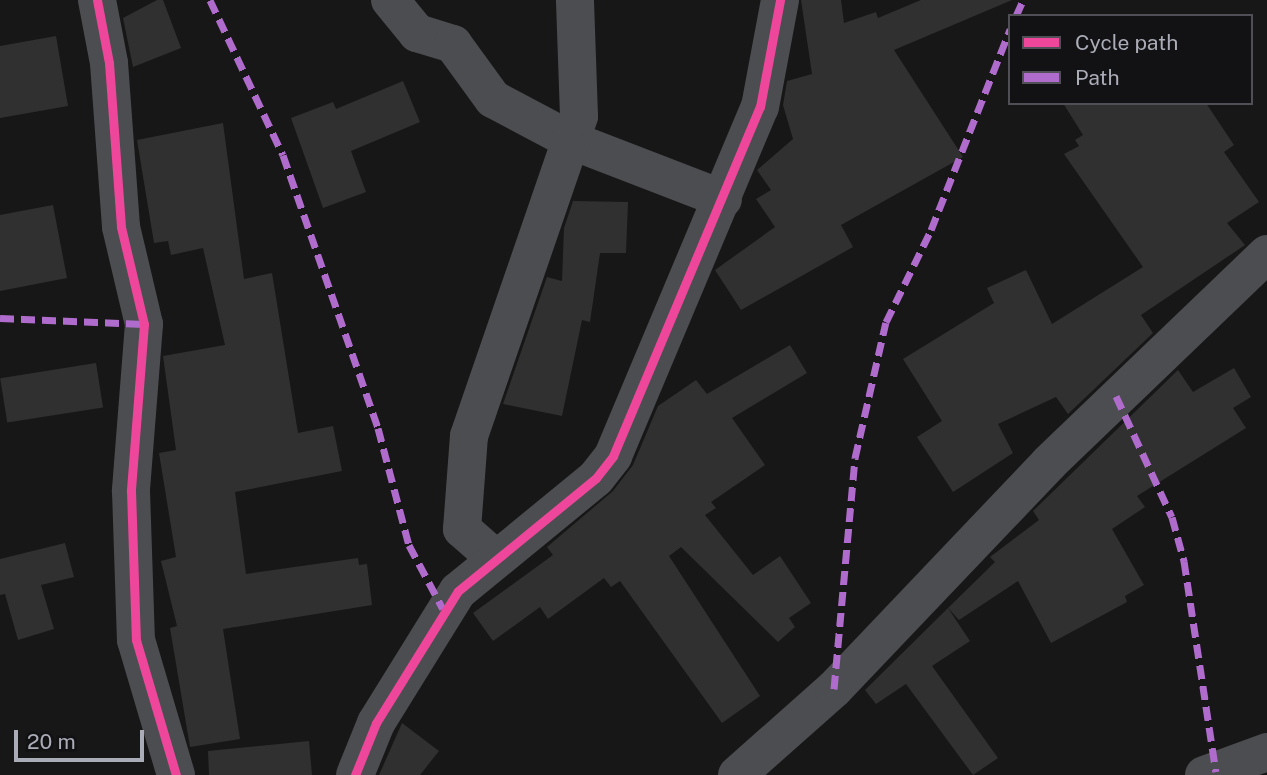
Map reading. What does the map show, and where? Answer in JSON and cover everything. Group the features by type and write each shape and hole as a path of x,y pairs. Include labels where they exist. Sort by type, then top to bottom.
{"street":[{"path":"97,0 109,63 121,227 144,324 131,491 136,640 149,699 177,775"},
{"path":"390,0 416,33 451,42 493,99 570,141 723,200"},
{"path":"495,558 462,529 469,436 579,110 575,0"},
{"path":"355,775 376,723 443,609 495,558 597,478 613,456 760,107 780,0"},
{"path":"737,775 834,689 1049,463 1267,254"},
{"path":"1204,775 1267,752"}],"building":[{"path":"157,0 163,0 181,48 133,67 123,18"},
{"path":"801,0 841,0 844,23 876,12 878,18 921,0 1012,0 894,50 963,157 841,225 853,247 741,310 715,270 775,227 756,199 771,190 757,170 793,139 783,105 787,81 812,74"},
{"path":"56,36 68,106 0,118 0,46"},
{"path":"403,81 420,122 351,151 366,192 323,208 291,118 333,102 336,109"},
{"path":"1064,105 1207,105 1234,145 1224,152 1259,202 1227,223 1245,245 1141,315 1153,333 1068,414 1056,397 998,424 1013,453 953,492 917,437 942,421 903,359 994,303 987,288 1026,270 1052,324 1143,267 1064,154 1079,146 1075,140 1083,135"},
{"path":"223,123 244,279 272,273 298,433 333,426 342,471 235,492 246,574 358,558 359,565 367,564 372,605 223,629 240,739 190,747 170,628 177,626 161,561 176,557 159,453 176,450 163,356 225,345 203,248 171,255 168,241 154,243 137,140"},
{"path":"573,201 628,202 626,253 600,253 590,322 582,320 562,416 503,404 547,277 562,281 564,228"},
{"path":"53,205 67,278 0,291 0,215"},
{"path":"790,345 807,373 732,418 765,465 711,502 716,508 705,515 753,575 780,556 811,603 789,618 795,627 778,642 681,547 669,556 760,696 722,723 620,581 611,587 604,578 548,619 540,607 493,641 473,613 553,555 547,547 613,491 633,465 658,406 696,380 707,394"},
{"path":"96,363 103,407 7,423 0,378"},
{"path":"1234,368 1251,397 1233,408 1246,428 1137,496 1145,507 1112,529 1144,585 1125,596 1127,602 1051,643 1018,581 959,620 948,608 995,562 990,557 1039,520 1033,511 1178,370 1193,392"},
{"path":"65,543 74,577 41,585 54,629 18,640 5,594 0,595 0,559"},
{"path":"948,608 970,641 932,666 998,758 973,775 906,684 876,704 865,690"},
{"path":"402,723 439,751 420,775 379,775"},
{"path":"309,741 312,775 209,775 208,751"}],"marked path":[{"path":"210,0 283,155 378,428 409,545 443,609"},
{"path":"1017,14 1023,0"},
{"path":"834,689 855,458 886,322 931,230 1008,34"},
{"path":"0,318 144,324"},
{"path":"1116,396 1172,517 1184,561 1216,772"}],"cycle path":[{"path":"97,0 109,63 121,227 144,324 131,491 136,640 176,775"},
{"path":"355,775 376,723 458,591 596,478 613,456 760,107 780,0"}]}
